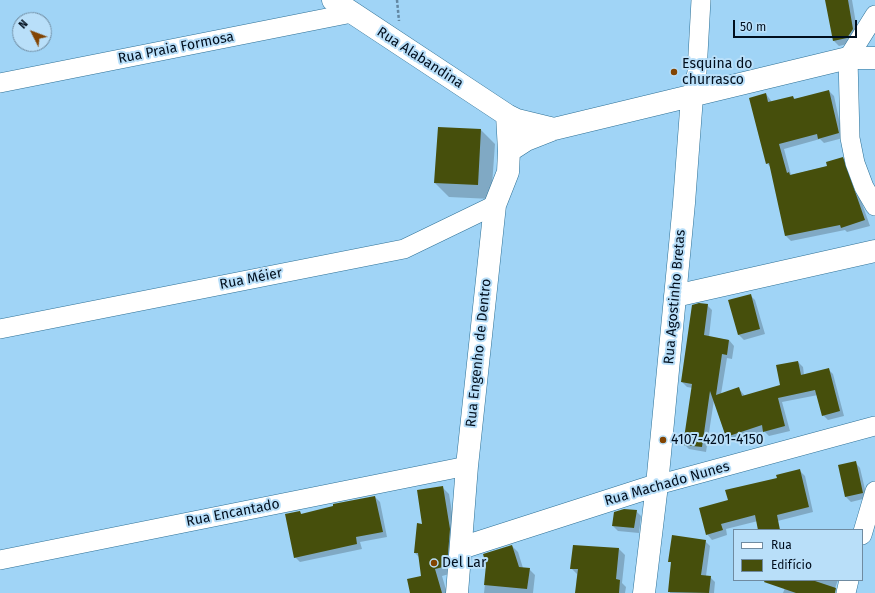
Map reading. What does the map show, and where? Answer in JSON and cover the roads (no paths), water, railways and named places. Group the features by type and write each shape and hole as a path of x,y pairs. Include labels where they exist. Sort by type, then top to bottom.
{"street":[{"name":"Rua Alabandina","path":"333,0 507,115 517,120 554,129"},
{"name":"Rua Agostinho Bretas","path":"644,593 657,485 692,97 697,72 696,3"},
{"name":"Rua Praia Formosa","path":"0,83 352,13"},
{"path":"875,15 848,58 850,138 855,163 864,187 875,206"},
{"path":"509,151 526,140 554,129 692,97 848,58 875,58"},
{"name":"Rua Engenho de Dentro","path":"457,593 467,466 495,205 508,172 509,151 507,115"},
{"name":"Rua Méier","path":"0,329 404,249 495,205"},
{"path":"675,296 875,251"},
{"name":"Rua Machado Nunes","path":"461,548 657,485 875,426"},
{"name":"Rua Encantado","path":"0,560 467,466"},
{"path":"863,532 875,491"},
{"path":"846,593 849,581"}],"place":[{"name":"Esquina do churrasco","path":"674,72"},
{"name":"4107-4201-4150","path":"663,440"},
{"name":"Del Lar","path":"434,563"}]}
